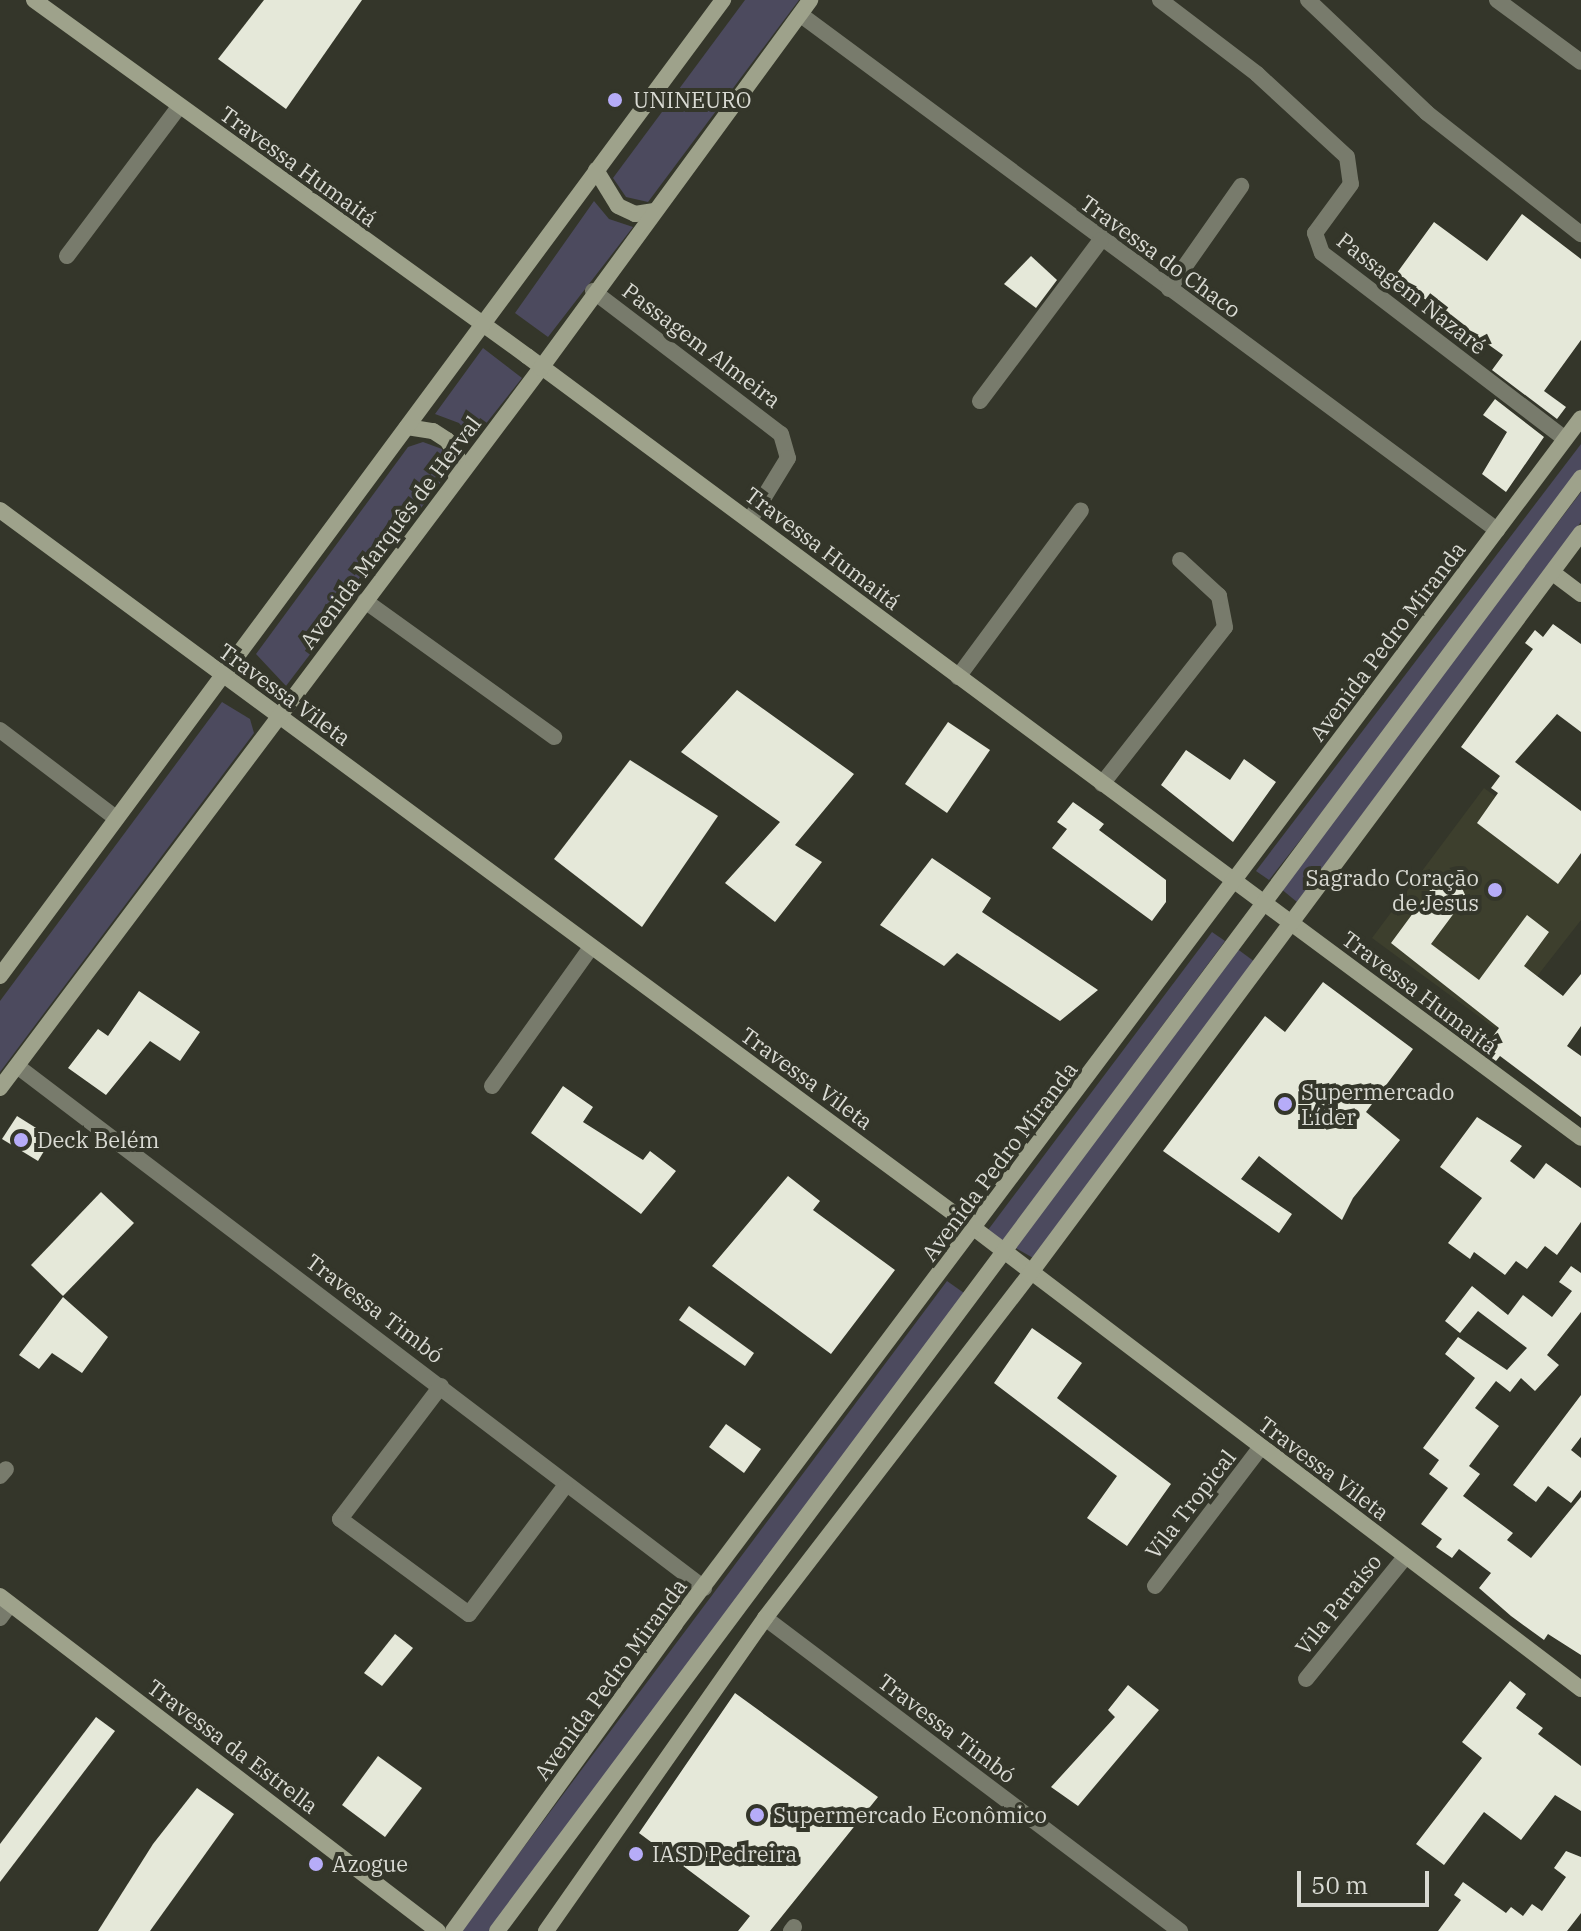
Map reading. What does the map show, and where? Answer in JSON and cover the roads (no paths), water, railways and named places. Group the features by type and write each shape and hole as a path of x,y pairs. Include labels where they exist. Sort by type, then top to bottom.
{"main road":[{"name":"Travessa Humaitá","path":"34,0 750,520 1233,883 1262,901 1581,1138"},
{"path":"0,976 723,0"},
{"name":"Avenida Marquês de Herval","path":"0,1088 456,477 541,368 593,291 806,7"},
{"path":"596,170 618,206 635,214 653,211"},
{"name":"Avenida Pedro Miranda","path":"453,1931 704,1588 1581,418"},
{"path":"407,427 433,431 447,440 458,458 456,477"},
{"path":"497,1931 1000,1251 1581,478"},
{"name":"Travessa Vileta","path":"0,510 975,1229 1029,1275 1581,1689"},
{"path":"546,1931 765,1618 1029,1275 1581,533"},
{"path":"1553,573 1581,594"},
{"name":"Travessa da Estrella","path":"5,1600 438,1931"}],"street":[{"name":"Passagem Nazaré","path":"1160,0 1278,91 1347,157 1351,184 1315,233 1322,253 1565,439"},
{"path":"1308,0 1427,113 1581,234"},
{"path":"1497,0 1581,62"},
{"name":"Travessa do Chaco","path":"806,7 1101,240 1497,530"},
{"path":"67,256 179,107"},
{"path":"1169,289 1241,186"},
{"path":"980,401 1101,240"},
{"name":"Passagem Almeira","path":"593,291 781,434 788,458 750,520"},
{"path":"958,677 1081,510"},
{"path":"1102,784 1225,627 1219,596 1180,560"},
{"path":"365,601 554,737"},
{"path":"0,730 116,818"},
{"path":"492,1086 591,947"},
{"name":"Travessa Timbó","path":"17,1066 441,1386 565,1486 704,1588"},
{"path":"441,1386 340,1519 469,1614 565,1486"},
{"name":"Vila Tropical","path":"1155,1586 1260,1448"},
{"name":"Vila Paraíso","path":"1306,1679 1405,1557"},
{"path":"0,1618 5,1600"},
{"name":"Travessa Timbó","path":"765,1618 1180,1931"}],"place":[{"name":"UNINEURO","path":"615,100"},
{"name":"Sagrado Coração de Jesus","path":"1495,890"},
{"name":"Supermercado Líder","path":"1285,1104"},
{"name":"Deck Belém","path":"21,1140"},
{"name":"Supermercado Econômico","path":"757,1815"},
{"name":"IASD Pedreira","path":"636,1854"},
{"name":"Azogue","path":"316,1864"}]}
